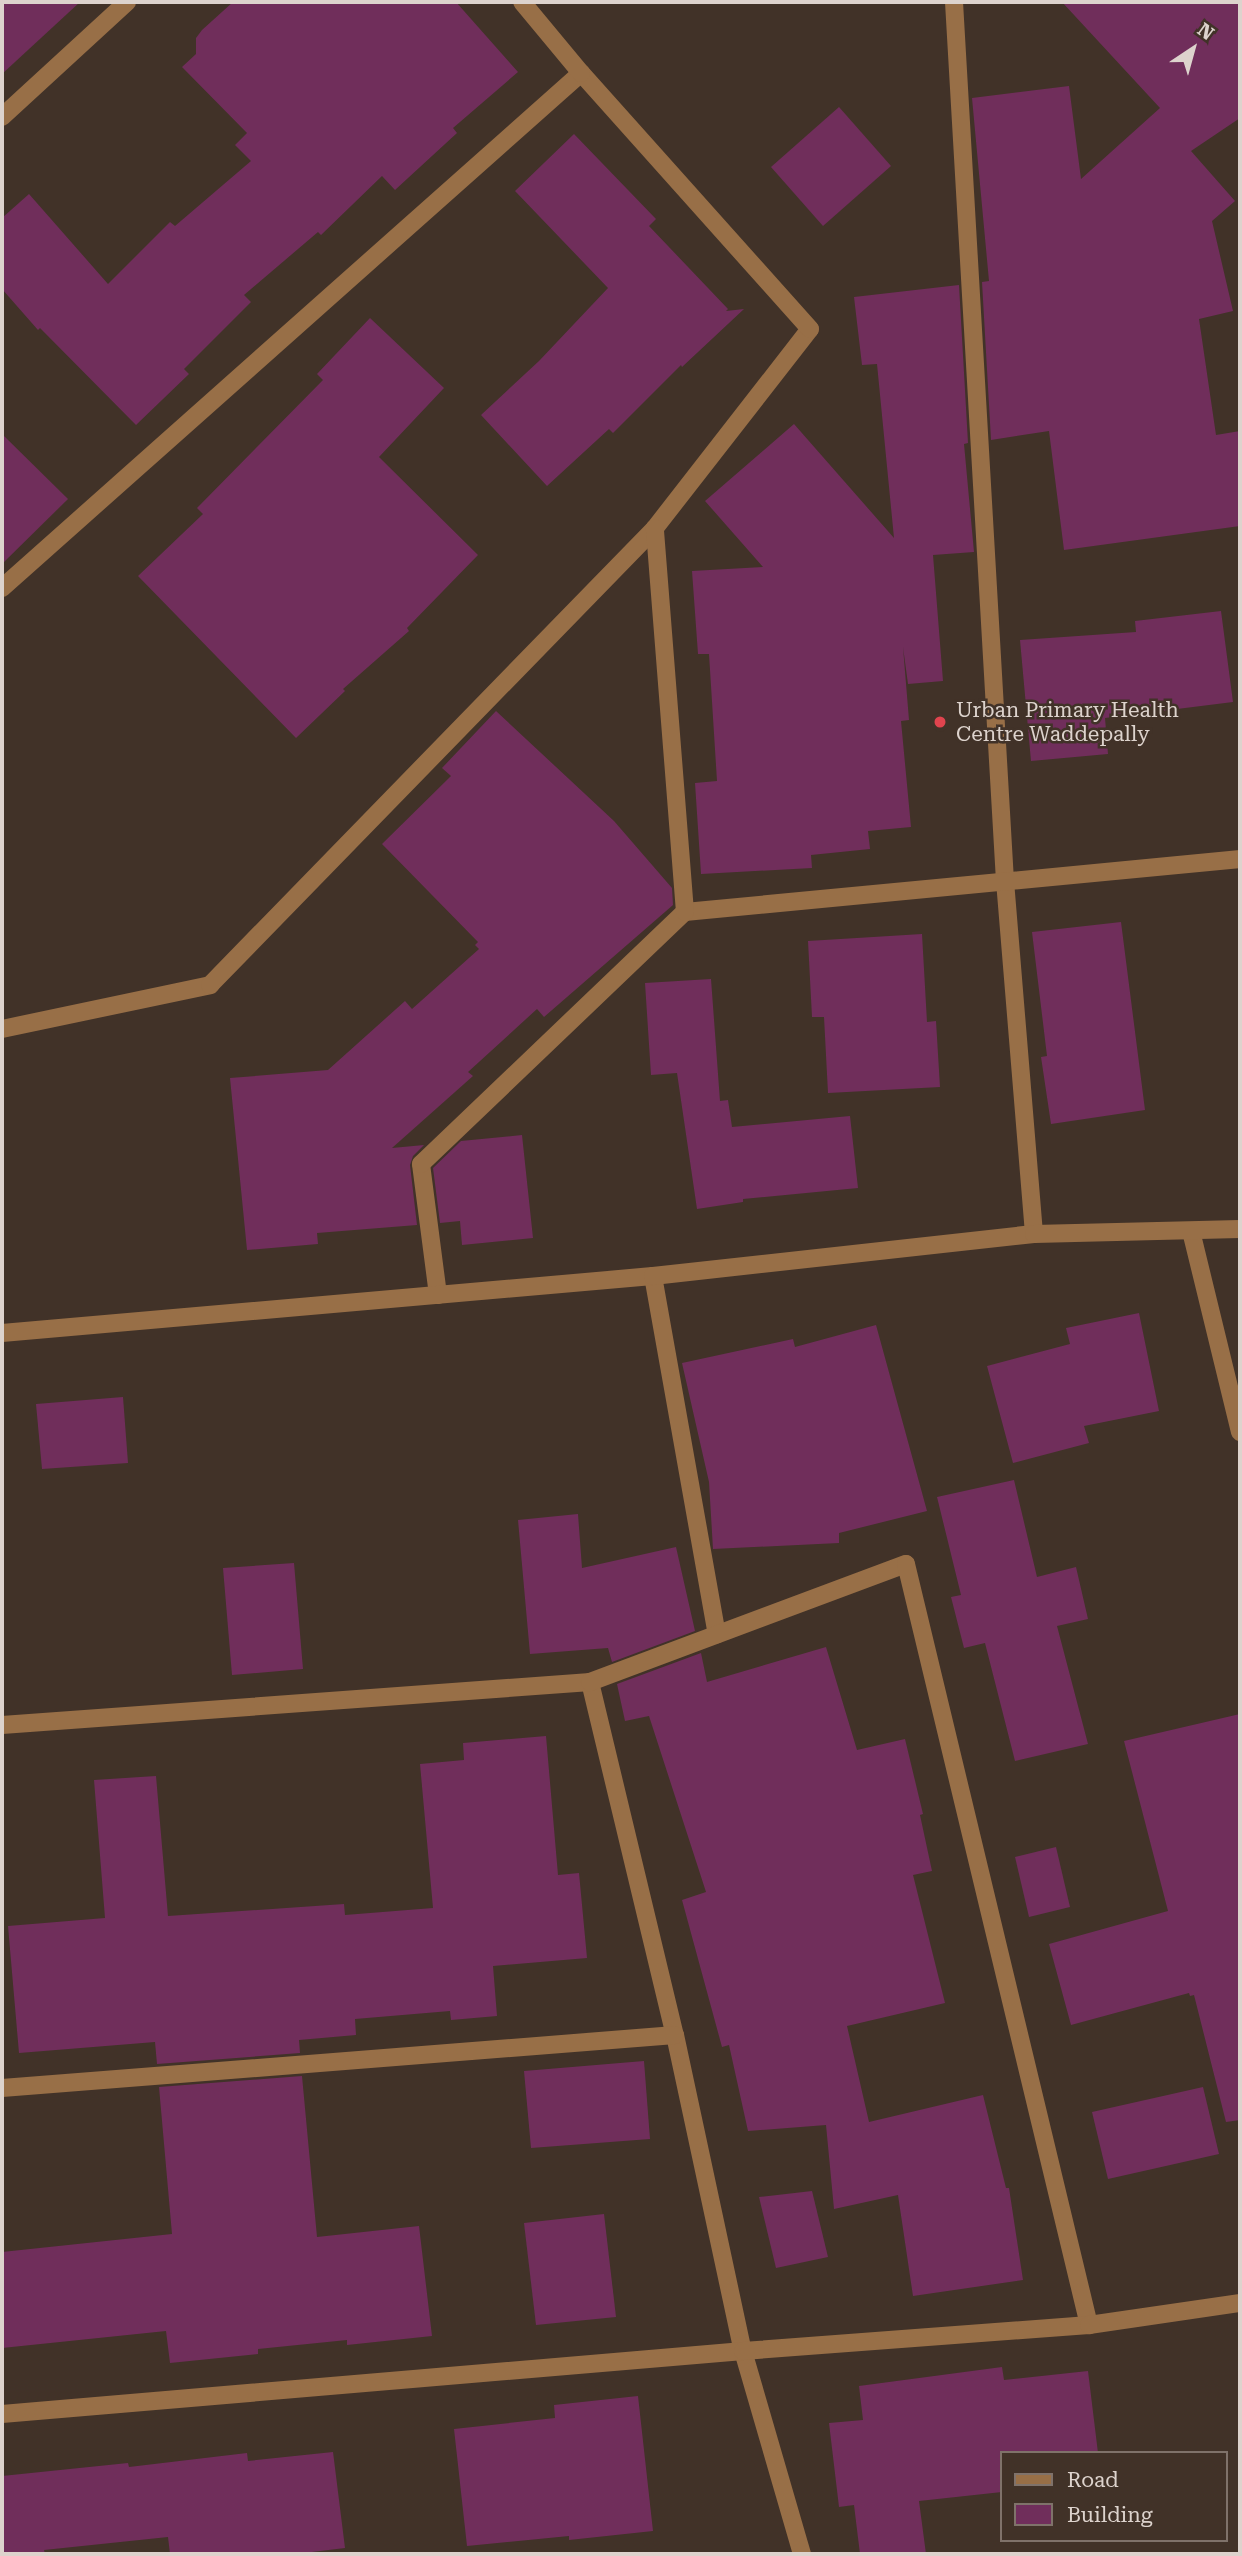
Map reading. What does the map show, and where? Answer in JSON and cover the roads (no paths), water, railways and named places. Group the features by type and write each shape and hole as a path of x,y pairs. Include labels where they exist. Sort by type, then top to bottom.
{"street":[{"path":"2,117 127,2"},
{"path":"2,1029 210,985 654,528 810,329 581,73 522,2"},
{"path":"954,2 1004,881 1034,1234"},
{"path":"2,588 581,73"},
{"path":"654,528 685,912"},
{"path":"438,1295 421,1164 685,912 1240,859"},
{"path":"2,1333 653,1276 1034,1234 1240,1229"},
{"path":"1191,1231 1240,1433"},
{"path":"653,1276 717,1634"},
{"path":"2,1725 590,1682 906,1564 1089,2325"},
{"path":"590,1682 675,2035 743,2351 802,2554"},
{"path":"2,2088 675,2035"},
{"path":"2,2414 743,2351 1089,2325 1240,2304"}],"place":[{"name":"Urban Primary Health Centre Waddepally","path":"940,722"}]}
